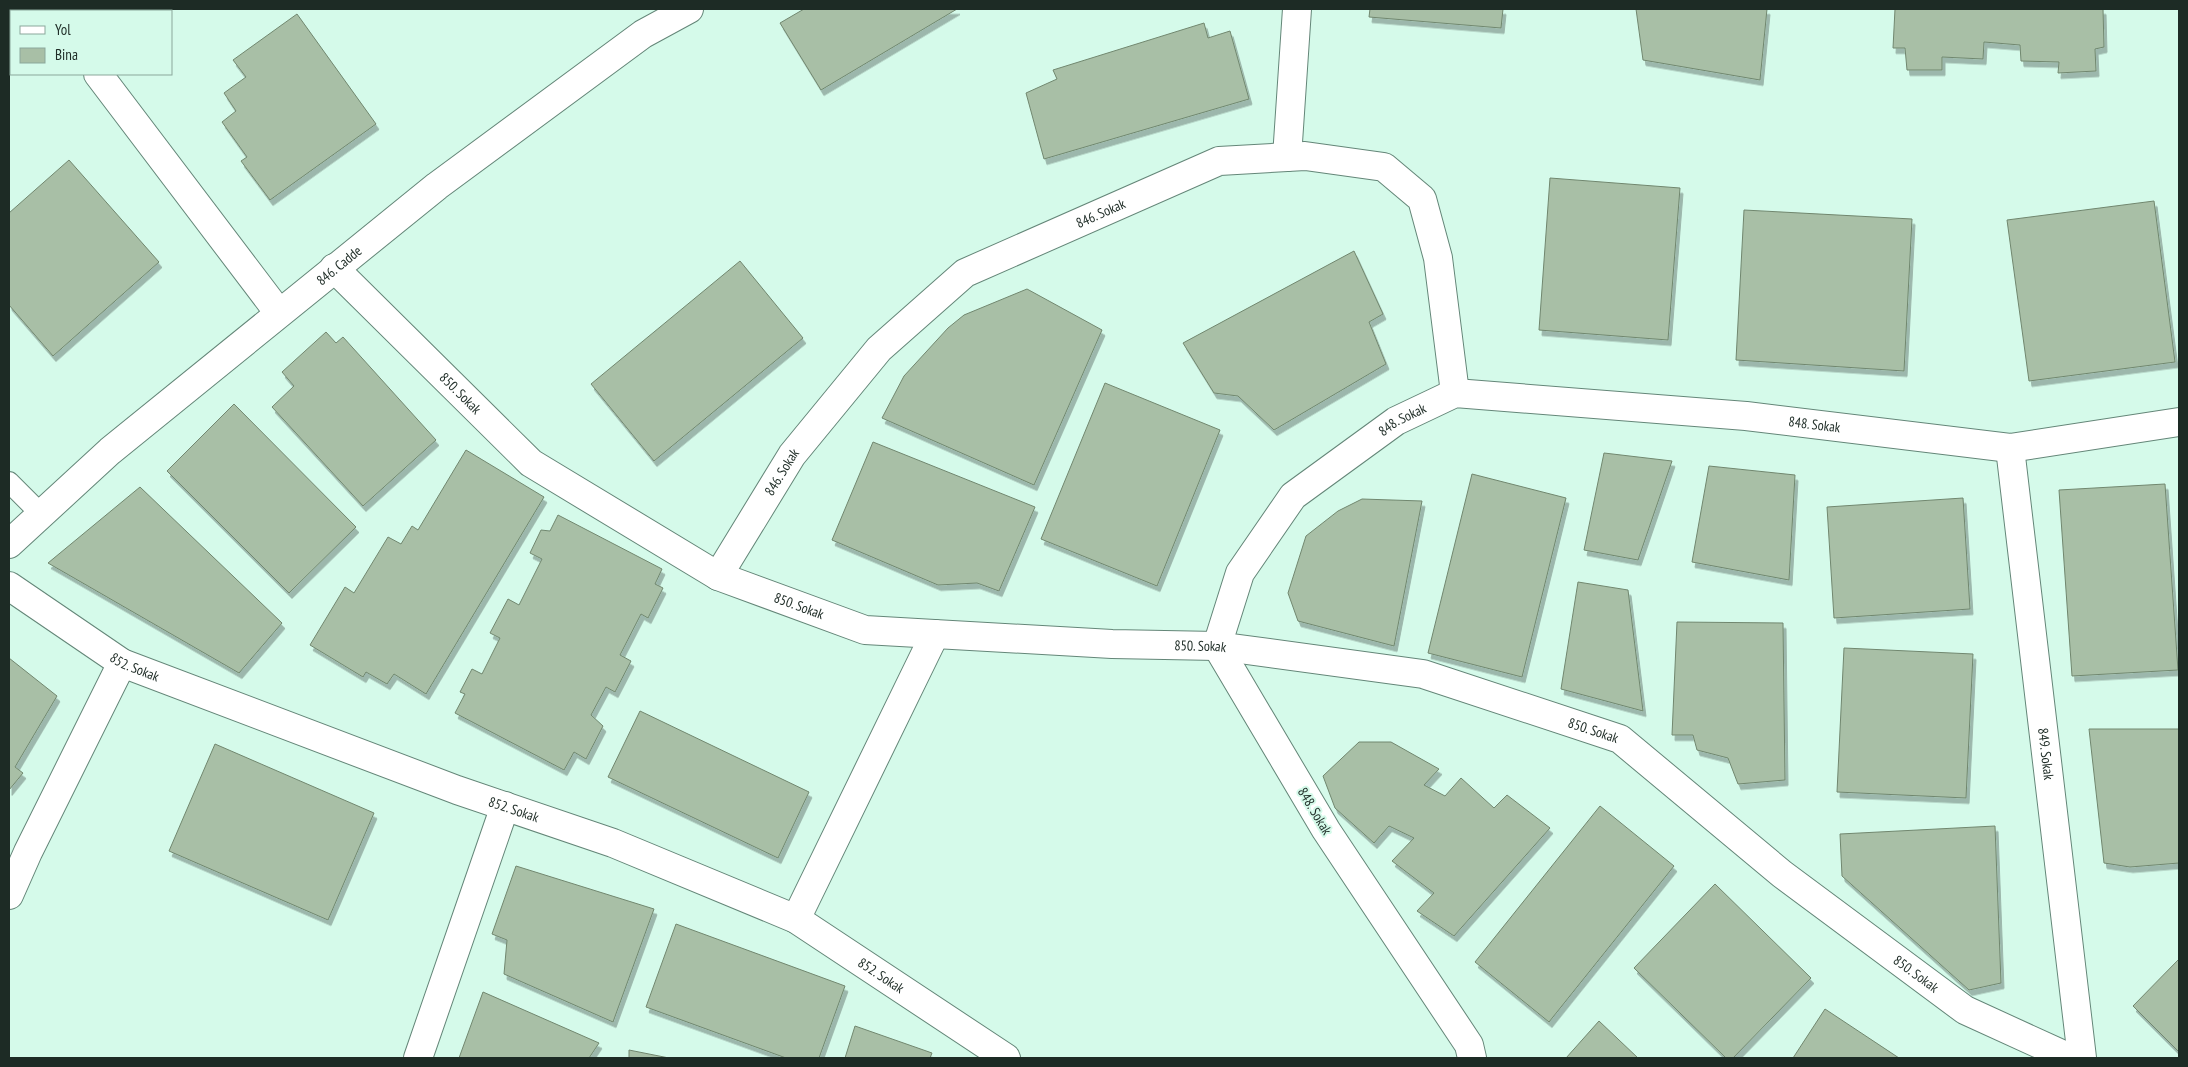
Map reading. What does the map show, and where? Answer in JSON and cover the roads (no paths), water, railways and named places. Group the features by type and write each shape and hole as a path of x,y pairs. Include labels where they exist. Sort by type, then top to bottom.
{"street":[{"name":"846. Cadde","path":"9,544 110,451 437,186 635,40 689,9"},
{"path":"1287,157 1297,9"},
{"path":"99,75 279,313"},
{"name":"846. Sokak","path":"718,576 792,455 879,348 965,273 1219,161 1305,156 1384,167 1422,199 1438,258 1455,393"},
{"name":"850. Sokak","path":"334,268 531,463 718,576 865,630 1112,644 1217,646 1423,674 1620,739 1782,874 1965,1010 2070,1058"},
{"name":"848. Sokak","path":"1472,1058 1469,1045 1326,830 1217,646 1240,573 1292,496 1396,420 1455,393 1746,416 2010,448 2179,422"},
{"name":"849. Sokak","path":"2010,448 2082,1058"},
{"name":"852. Sokak","path":"9,586 122,662 504,806 613,843 796,919 1006,1058"},
{"path":"796,919 935,634"},
{"path":"9,895 28,852 122,662"},
{"path":"418,1058 504,806"}],"lane":[{"path":"9,482 41,514"}]}
